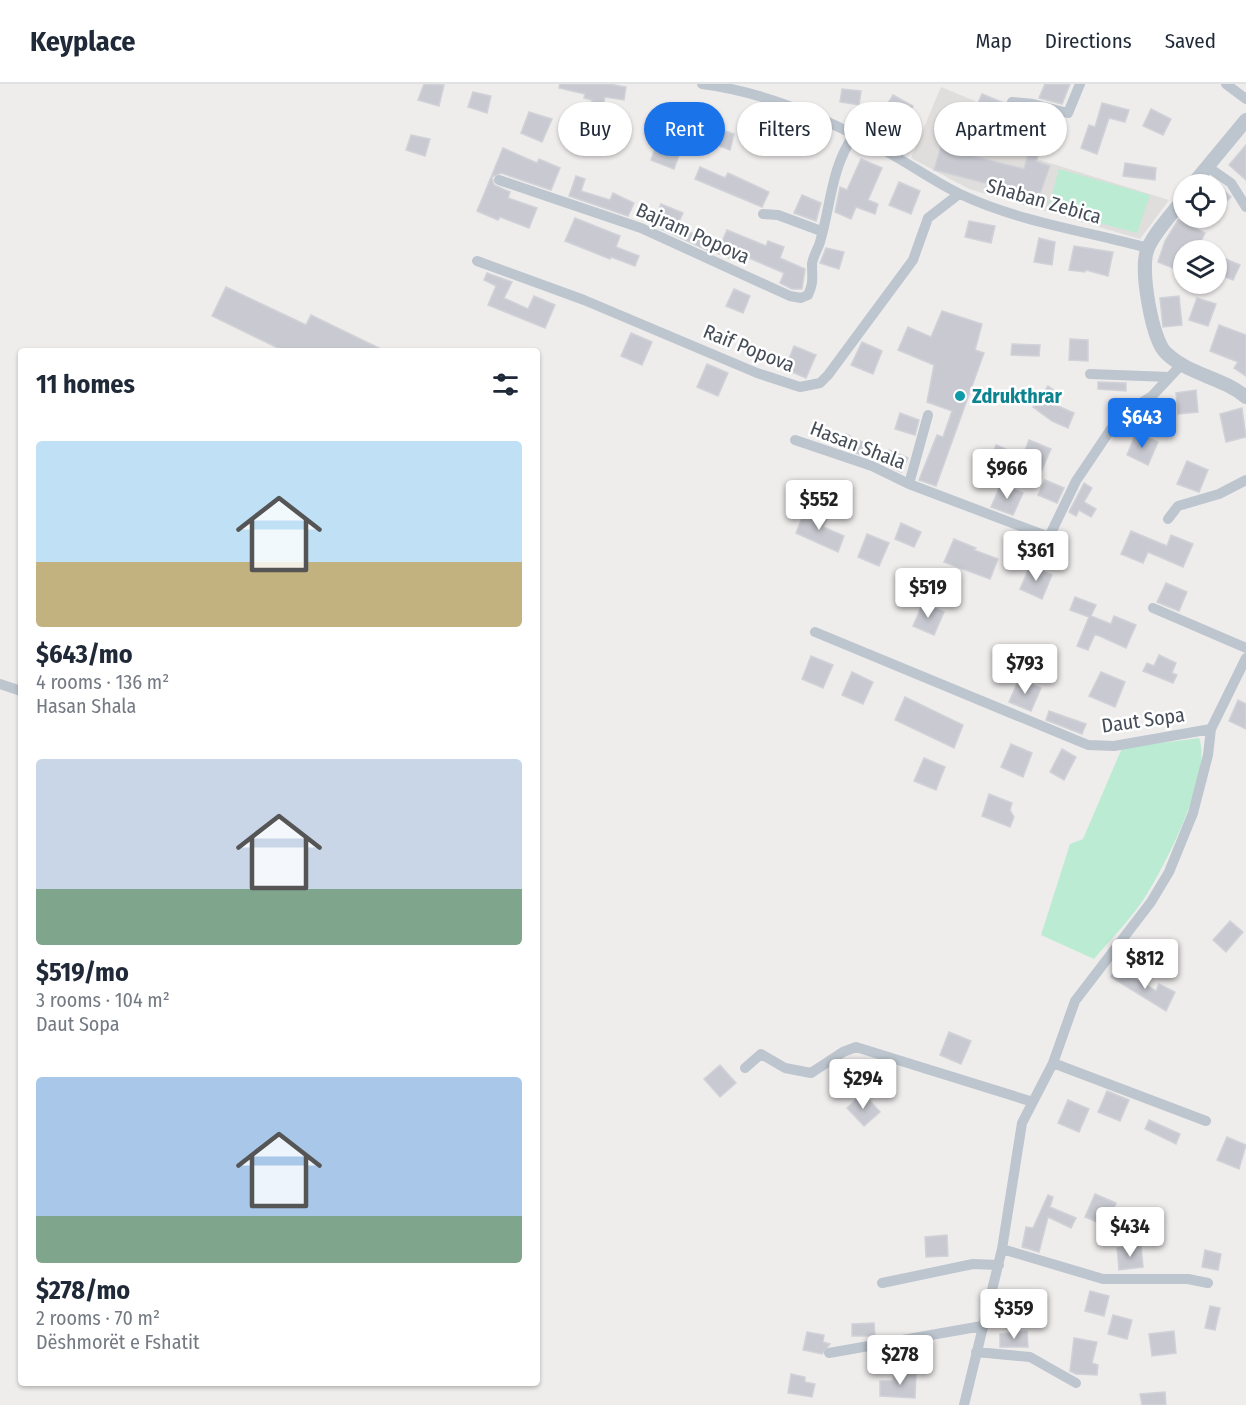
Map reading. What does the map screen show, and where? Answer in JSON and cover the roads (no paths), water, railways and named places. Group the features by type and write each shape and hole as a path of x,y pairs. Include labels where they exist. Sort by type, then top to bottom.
{"street":[{"name":"Shaban Zebica","path":"702,84 754,94 796,108 844,130"},
{"path":"1067,113 1080,84"},
{"path":"1226,84 1246,99"},
{"path":"1202,174 1246,120"},
{"name":"Bajram Popova","path":"499,180 641,228 790,296 801,298 808,295 812,287 812,262 844,150"},
{"name":"Shaban Zebica","path":"891,156 959,194 1007,212 1148,248"},
{"path":"1208,167 1231,183 1246,207"},
{"name":"Raif Popova","path":"477,261 584,300 758,373 800,387 812,387 828,375 912,260 928,218 959,194"},
{"path":"1173,213 1148,248 1145,272 1154,330 1164,352 1195,373 1233,386 1246,397"},
{"path":"763,214 778,215 821,231"},
{"name":"Hasan Shala","path":"795,440 872,466 909,484 1049,537 1076,482 1115,423 1132,408 1152,396 1182,364"},
{"path":"1090,374 1169,377"},
{"name":"Hasan Shala","path":"909,484 928,415"},
{"path":"1168,519 1178,506 1219,494 1246,480"},
{"path":"1153,608 1246,648"},
{"name":"Daut Sopa","path":"815,632 1088,745 1114,746 1211,729"},
{"path":"964,1405 999,1265 1020,1133 1053,1063 1075,1001 1151,902 1169,872 1193,813 1208,755 1211,729 1246,658"},
{"path":"0,684 18,690"},
{"path":"745,1068 761,1054 785,1068 811,1074 843,1052 856,1047 1033,1102"},
{"path":"1053,1063 1206,1120"},
{"path":"1002,1250 1103,1280 1188,1279 1208,1283"},
{"path":"882,1282 973,1264 999,1265"},
{"path":"829,1353 982,1326"},
{"path":"976,1352 1030,1357 1076,1383"}],"place":[{"name":"Zdrukthrar","path":"960,396"}]}
